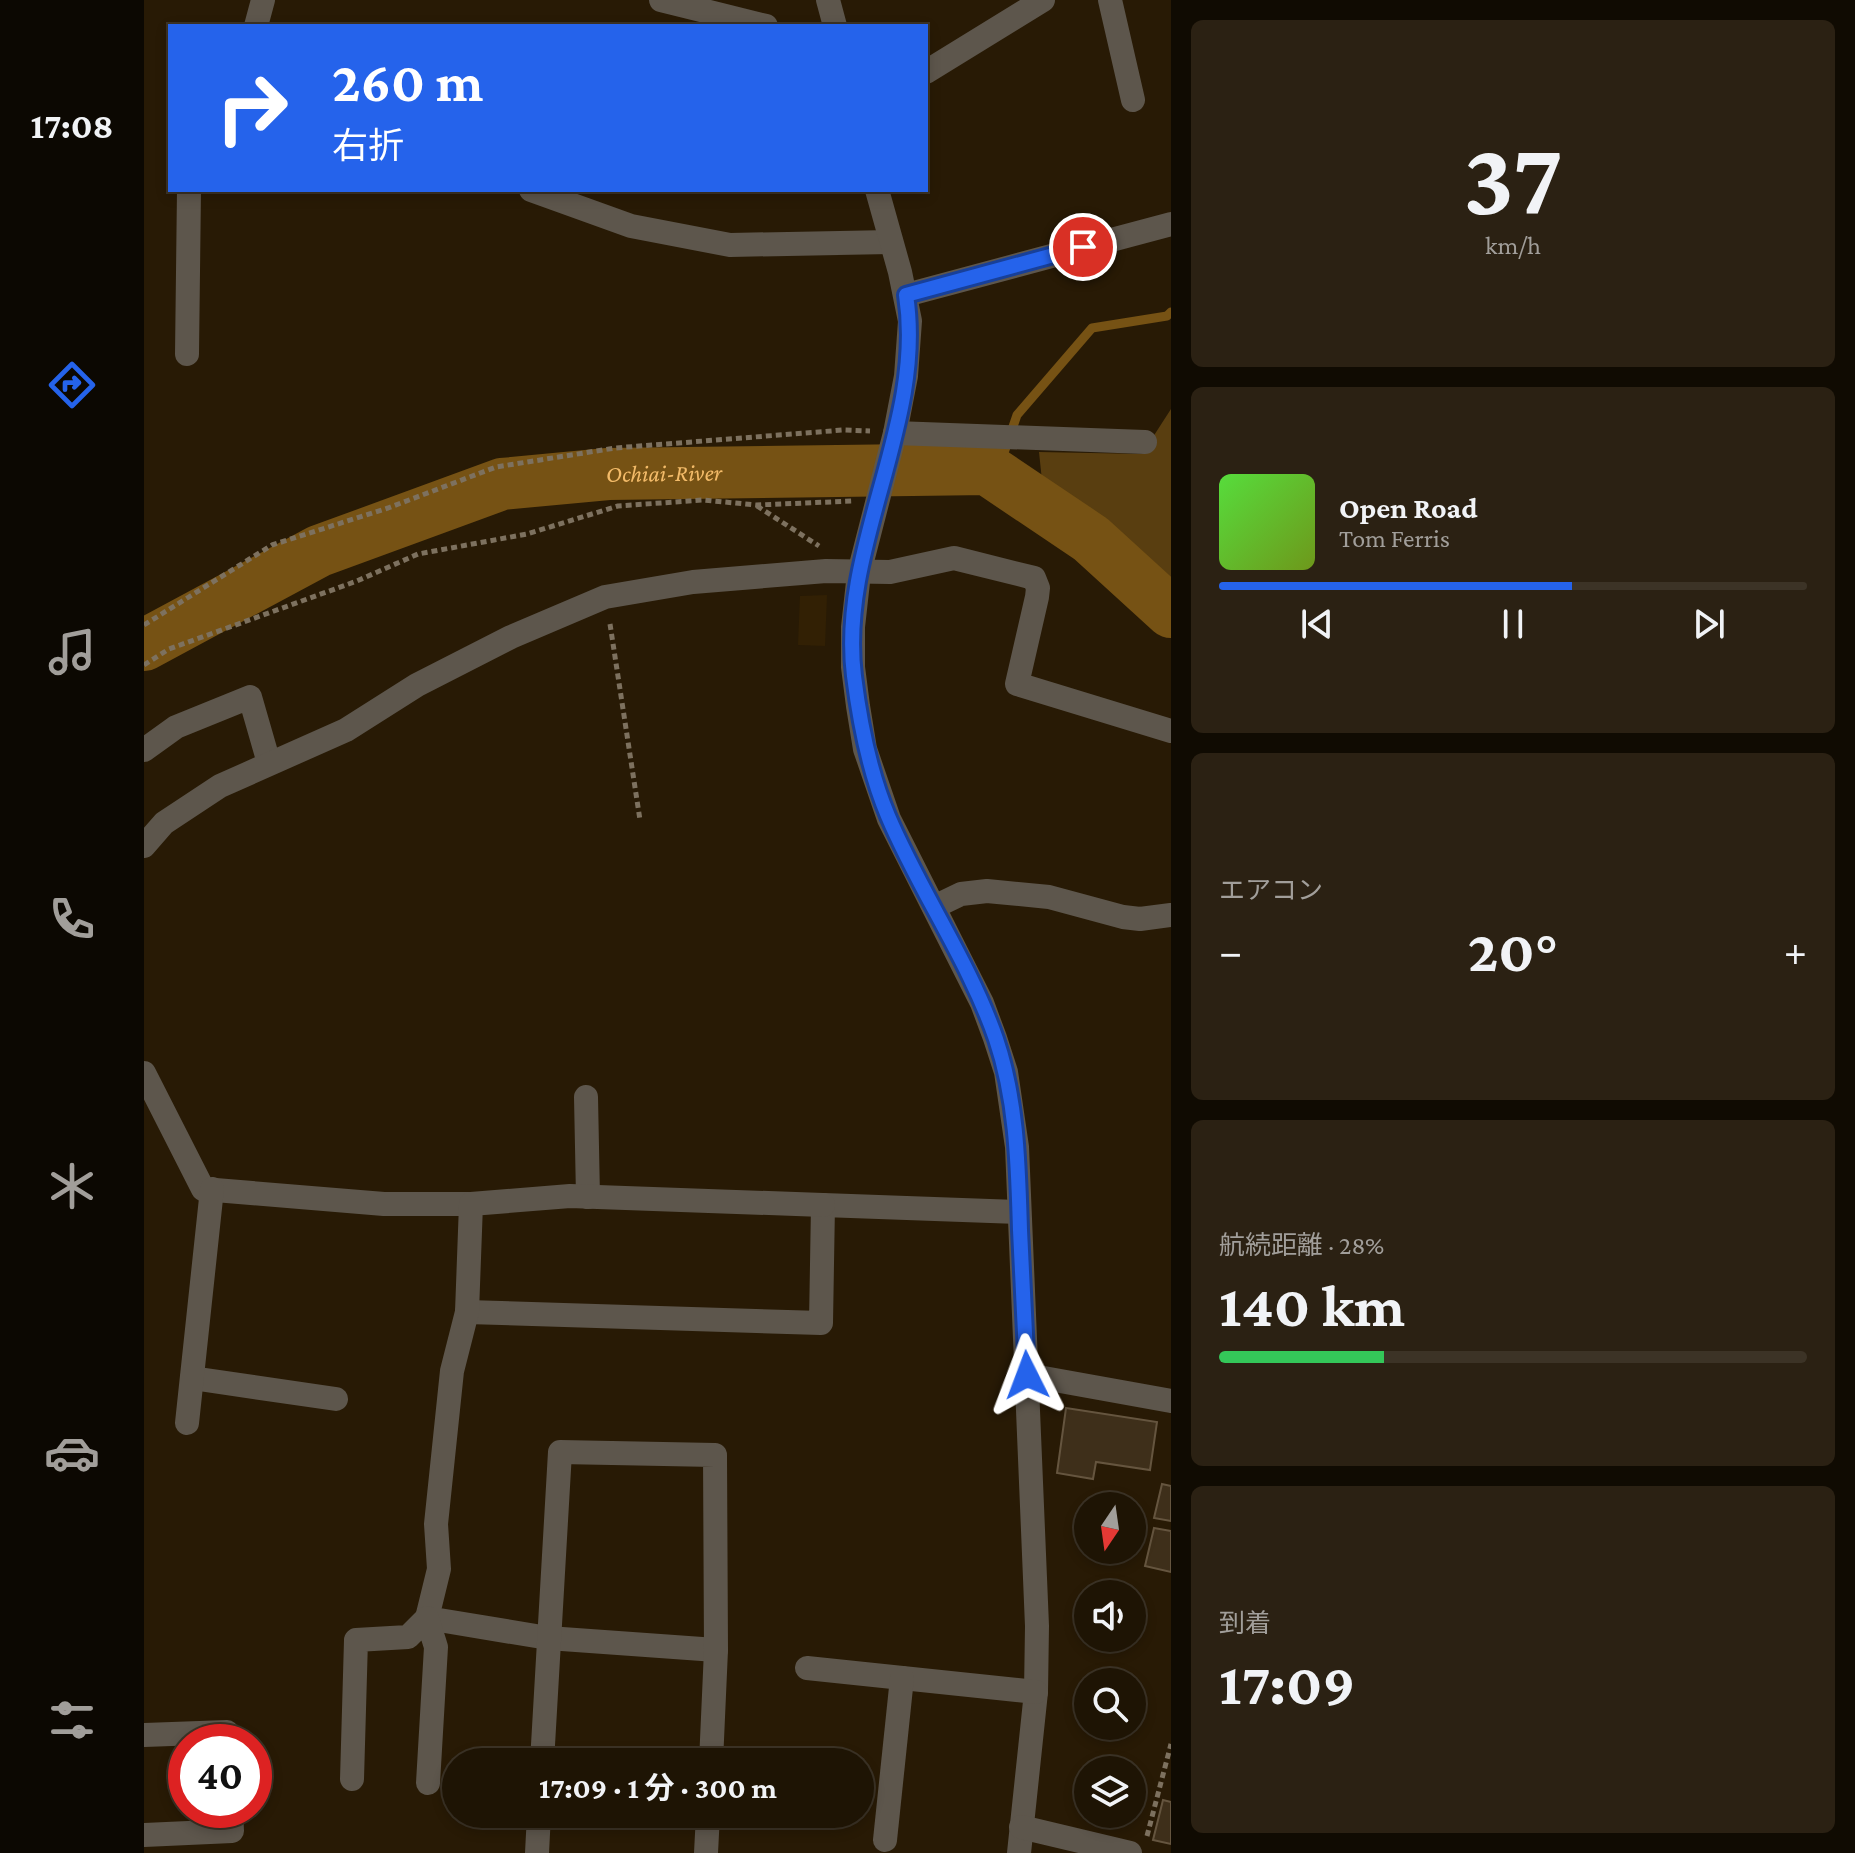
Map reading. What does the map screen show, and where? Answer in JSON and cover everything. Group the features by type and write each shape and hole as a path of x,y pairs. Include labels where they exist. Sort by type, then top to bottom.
{"street":[{"path":"257,24 263,0"},
{"path":"661,0 758,24"},
{"path":"828,0 834,24"},
{"path":"1110,0 1133,100"},
{"path":"928,71 1027,3"},
{"path":"187,354 189,192"},
{"path":"537,192 631,226 730,245 891,242"},
{"path":"878,192 906,295 910,321 909,350 894,436 859,573 853,667 865,749 889,819 982,1003 1006,1072 1017,1147 1036,1562 1036,1692 1019,1853"},
{"path":"906,295 1171,224"},
{"path":"894,436 1145,442"},
{"path":"144,846 164,823 220,786 346,730 417,685 511,637 605,597 693,582 826,571 890,572 954,558 1034,578 1037,597 1017,684 1171,731"},
{"path":"144,750 176,727 250,697 269,763"},
{"path":"934,907 961,894 987,891 1049,897 1123,917 1140,919 1171,915"},
{"path":"144,1073 203,1189 384,1204 471,1204 588,1197 1019,1212"},
{"path":"586,1097 588,1197"},
{"path":"187,1423 212,1189"},
{"path":"428,1783 436,1647 427,1618 439,1569 436,1524 452,1371 467,1312 471,1204"},
{"path":"467,1312 821,1323 823,1205"},
{"path":"1027,1375 1171,1401"},
{"path":"192,1378 336,1399"},
{"path":"543,1748 560,1452 715,1455 716,1650 712,1748"},
{"path":"427,1618 548,1638 716,1650"},
{"path":"352,1779 356,1640 408,1637 427,1618"},
{"path":"807,1668 1036,1692"},
{"path":"885,1840 902,1678"},
{"path":"144,1735 168,1734"},
{"path":"1021,1827 1138,1846"},
{"path":"144,1835 232,1831 232,1828"},
{"path":"537,1853 538,1828"},
{"path":"706,1853 707,1828"}],"path":[{"path":"144,625 272,545 388,508 496,467 615,448 843,430 894,436"},
{"path":"144,665 169,649 357,581 418,554 527,534 618,506 703,500 756,505 880,497"},
{"path":"756,505 823,548"},
{"path":"605,597 640,820"},
{"path":"1138,1846 1171,1744"}],"shaded area":[{"path":"1171,409 1171,584 1043,490 1039,452 1142,454"},
{"path":"827,595 825,646 798,645 800,596"}],"building":[{"path":"1066,1408 1157,1422 1150,1470 1096,1462 1093,1479 1057,1473"},
{"path":"1162,1484 1171,1486 1171,1521 1154,1518"},
{"path":"1154,1528 1171,1531 1171,1572 1145,1566"},
{"path":"1163,1800 1171,1802 1171,1844 1153,1840"}],"waterway":[{"path":"996,476 1017,415 1092,328 1167,316 1171,312"},
{"name":"Ochiai-River","path":"144,645 319,551 502,484 608,474 987,469 1091,539 1171,612"}],"route":[{"path":"1027,1375 1017,1147 1006,1072 982,1003 880,796 865,749 858,706 853,667 853,627 859,573 895,433 906,376 910,321 906,295 1083,247"}]}
